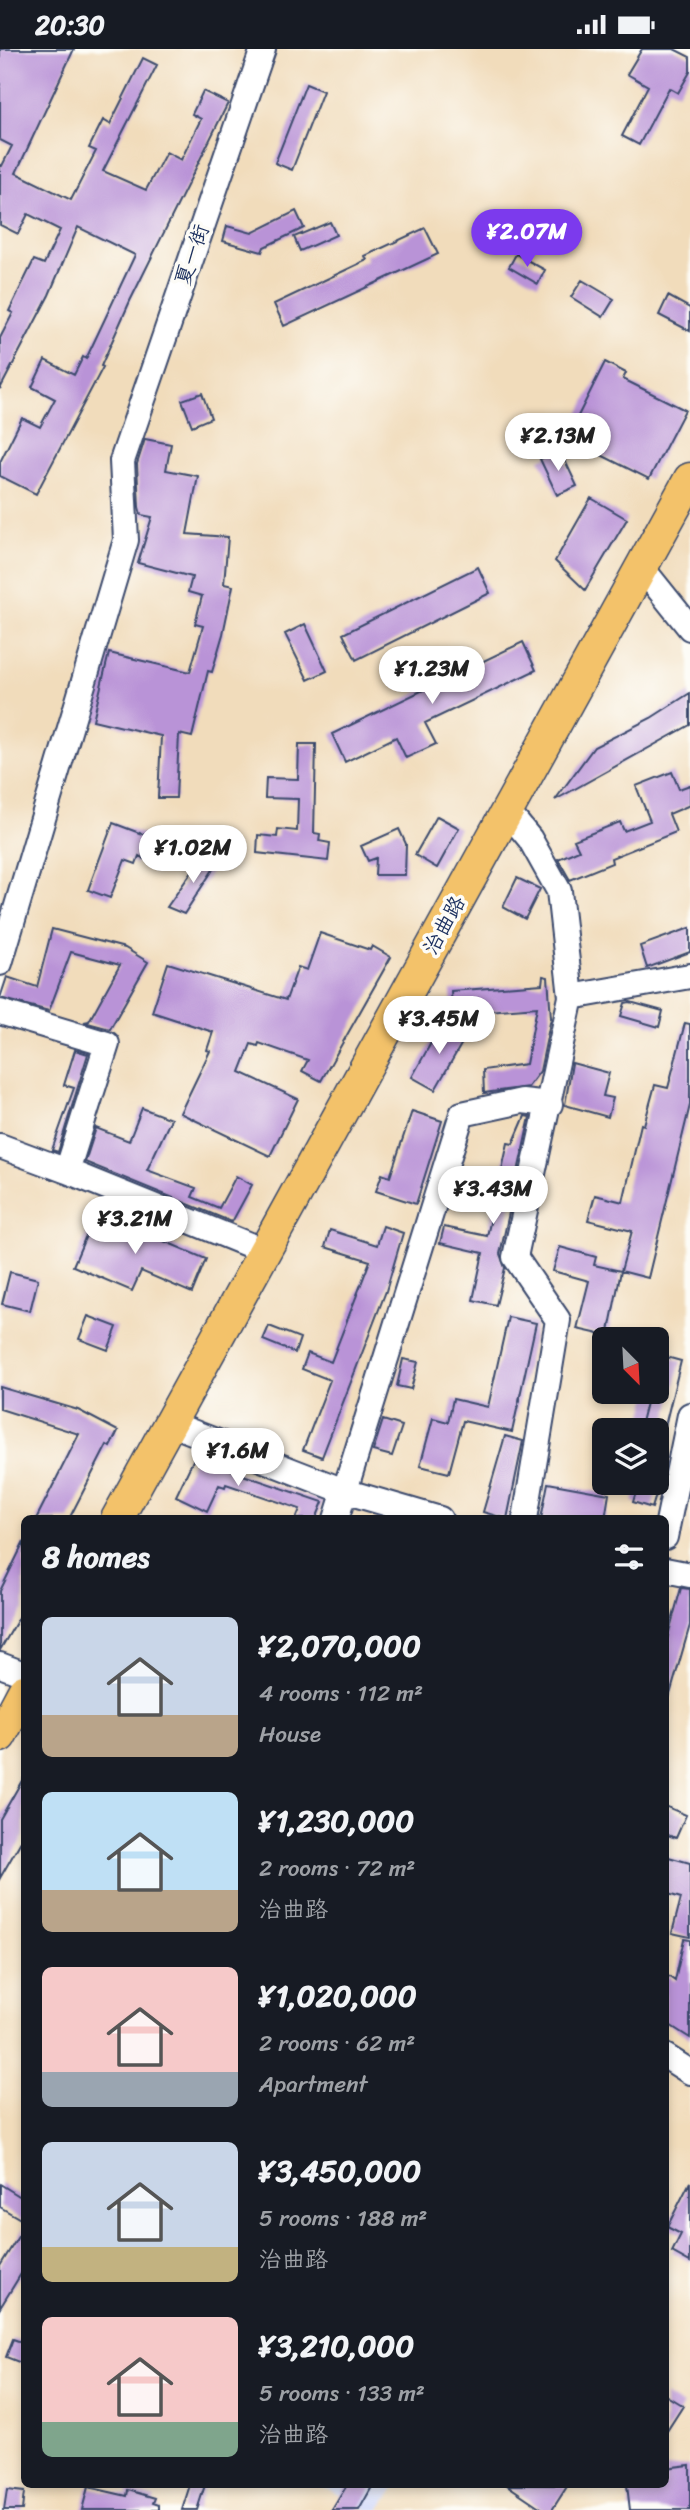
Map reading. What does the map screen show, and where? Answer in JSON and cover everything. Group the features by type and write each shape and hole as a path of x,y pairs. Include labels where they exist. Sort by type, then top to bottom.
{"main road":[{"name":"治曲路","path":"119,1515 690,479"},
{"path":"0,1736 21,1697"}],"street":[{"name":"夏一街","path":"0,963 126,540 122,461 263,49"},
{"path":"642,568 690,628"},
{"path":"507,811 530,839 559,891 570,997 550,1104 515,1257 558,1320 526,1515"},
{"path":"570,997 690,976"},
{"path":"0,1012 107,1044 67,1171"},
{"path":"337,1515 462,1114 522,1101 550,1104"},
{"path":"0,1146 264,1251"},
{"path":"669,1517 690,1415"},
{"path":"169,1423 344,1491 426,1515"},
{"path":"669,1571 690,1575"},
{"path":"0,1665 21,1673"},
{"path":"669,2059 690,2072"}],"shaded area":[{"path":"327,2488 395,2488 380,2510 368,2510"}],"building":[{"path":"0,49 74,49 16,173 71,200 96,151 89,148 103,120 110,124 143,58 157,65 103,171 146,190 166,152 181,160 201,119 192,114 203,91 228,103 130,301 101,366 103,367 36,494 0,476 0,462 22,418 40,427 55,399 32,387 45,360 74,375 83,357 86,359 135,255 78,227 49,295 0,389 0,338 13,313 9,311 34,260 44,264 60,230 28,214 18,234 0,225 0,165 2,166 12,146 0,140"},
{"path":"642,49 674,49 690,57 690,72 678,93 669,88 639,145 622,136 648,86 627,74"},
{"path":"306,84 323,91 292,170 275,163"},
{"path":"296,211 304,228 264,247 262,252 223,241 227,226 252,233"},
{"path":"330,222 336,235 300,251 294,237"},
{"path":"425,228 438,254 284,326 274,304 367,260 365,256"},
{"path":"516,254 545,270 538,284 509,267"},
{"path":"582,280 614,299 603,317 571,297"},
{"path":"668,296 690,308 690,331 659,315"},
{"path":"605,362 626,373 623,379 685,410 649,479 567,438"},
{"path":"202,393 211,418 192,426 182,400"},
{"path":"145,439 171,444 166,470 198,476 187,534 228,537 224,584 233,586 223,634 212,672 208,671 192,737 179,734 176,798 158,798 161,736 93,720 109,653 190,672 203,626 195,624 202,596 188,592 192,577 138,563 152,517 141,515 139,507 137,464"},
{"path":"560,450 577,486 557,495 540,459"},
{"path":"591,498 627,519 585,590 555,561"},
{"path":"478,567 490,593 356,660 343,634"},
{"path":"305,624 327,671 308,680 285,634"},
{"path":"523,642 536,670 425,723 436,744 406,758 396,737 345,762 332,734"},
{"path":"690,693 690,725 555,800 594,747 651,718"},
{"path":"299,744 316,744 314,833 320,834 319,841 330,843 328,861 257,853 258,835 277,837 278,829 297,831 298,799 265,798 266,778 298,779"},
{"path":"672,772 679,789 690,785 690,805 669,814 676,832 611,858 612,863 570,880 558,859 579,850 574,840 620,822 624,831 650,821 636,786"},
{"path":"437,816 459,828 437,868 415,855"},
{"path":"113,823 150,837 171,850 160,868 139,856 136,864 125,860 110,898 88,890"},
{"path":"399,829 406,844 405,875 375,875 376,858 368,861 361,846"},
{"path":"205,853 218,862 184,914 167,907"},
{"path":"517,878 540,889 525,919 503,907"},
{"path":"690,928 690,952 647,968 640,946"},
{"path":"52,929 125,948 148,962 110,1029 84,1022 89,1021 120,965 71,952 49,1011 0,998 7,977 37,987"},
{"path":"320,933 370,950 372,946 391,957 321,1081 302,1071 308,1060 259,1043 258,1046 251,1044 240,1072 298,1099 270,1156 180,1113 210,1051 207,1050 213,1032 152,1012 168,963 286,1000 298,967 307,970"},
{"path":"543,976 548,977 551,1018 540,1071 528,1087 484,1093 483,1070 526,1064 537,1007 452,1014 451,991 542,984"},
{"path":"625,1003 663,1011 659,1027 621,1016"},
{"path":"442,1023 466,1036 435,1090 412,1077"},
{"path":"685,1023 690,1024 690,1105 648,1278 621,1271 632,1231 588,1220 595,1195 623,1202 641,1124 644,1125 655,1085 668,1088"},
{"path":"75,1050 88,1054 58,1152 52,1150 74,1088 64,1085"},
{"path":"572,1063 609,1073 603,1096 613,1098 608,1117 565,1105"},
{"path":"142,1108 171,1119 147,1170 196,1188 192,1197 219,1208 236,1176 252,1185 232,1222 85,1162 96,1128 129,1141"},
{"path":"412,1111 442,1121 416,1204 376,1191 382,1174 390,1177"},
{"path":"525,1116 530,1117 500,1254 505,1268 496,1305 473,1300 483,1253 440,1243 444,1227 487,1236 508,1143 513,1144"},
{"path":"96,1212 206,1259 192,1293 141,1271 132,1291 73,1266"},
{"path":"383,1226 403,1233 386,1291 322,1457 303,1450 330,1380 302,1369 308,1353 331,1362 370,1261 325,1247 330,1230 377,1245"},
{"path":"560,1247 596,1257 594,1265 621,1271 610,1327 592,1327 592,1332 577,1329 589,1281 553,1271"},
{"path":"10,1272 38,1279 30,1311 2,1304"},
{"path":"88,1316 117,1327 108,1350 79,1339"},
{"path":"508,1317 536,1323 512,1432 463,1421 449,1473 420,1466 433,1418 448,1422 453,1399 488,1407"},
{"path":"269,1326 300,1338 295,1353 263,1340"},
{"path":"669,1358 681,1361 667,1418 642,1418 646,1404 669,1404"},
{"path":"403,1359 418,1362 411,1389 397,1386"},
{"path":"0,1387 78,1410 118,1431 110,1447 107,1445 71,1515 38,1515 79,1434 0,1409"},
{"path":"383,1420 402,1426 392,1456 373,1451"},
{"path":"505,1436 523,1441 508,1515 483,1512"},
{"path":"196,1454 246,1476 323,1502 318,1515 298,1515 300,1509 226,1484 225,1487 219,1485 207,1511 176,1496"},
{"path":"548,1483 592,1491 592,1495 609,1495 606,1515 542,1515"},
{"path":"635,1495 656,1495 652,1508 633,1502"},
{"path":"21,1548 21,1614 0,1650 0,1591"},
{"path":"681,1588 690,1589 690,1625 669,1698 669,1632"},
{"path":"21,1782 21,1841 0,1878 0,1819"},
{"path":"669,1808 686,1815 676,1838 669,1835"},
{"path":"669,1857 690,1863 690,1937 672,1933 681,1898 669,1894"},
{"path":"684,1939 690,1940 690,2038 669,2025 669,1977 675,1981"},
{"path":"690,2182 690,2262 672,2252 681,2234 669,2228"},
{"path":"0,2184 21,2197 21,2219 0,2207"},
{"path":"21,2232 21,2274 0,2308 0,2266"},
{"path":"13,2339 21,2342 21,2363 6,2357"},
{"path":"669,2397 683,2406 669,2428"},
{"path":"690,2465 690,2510 630,2510 627,2488 669,2488 669,2468"},
{"path":"88,2488 127,2496 128,2490 155,2498 153,2503 159,2505 159,2510 82,2510"},
{"path":"189,2488 204,2488 197,2510 182,2510"},
{"path":"345,2488 371,2488 359,2510 332,2510"},
{"path":"511,2488 566,2488 552,2510 544,2510"},
{"path":"7,2490 24,2492 22,2510 4,2510"}]}
